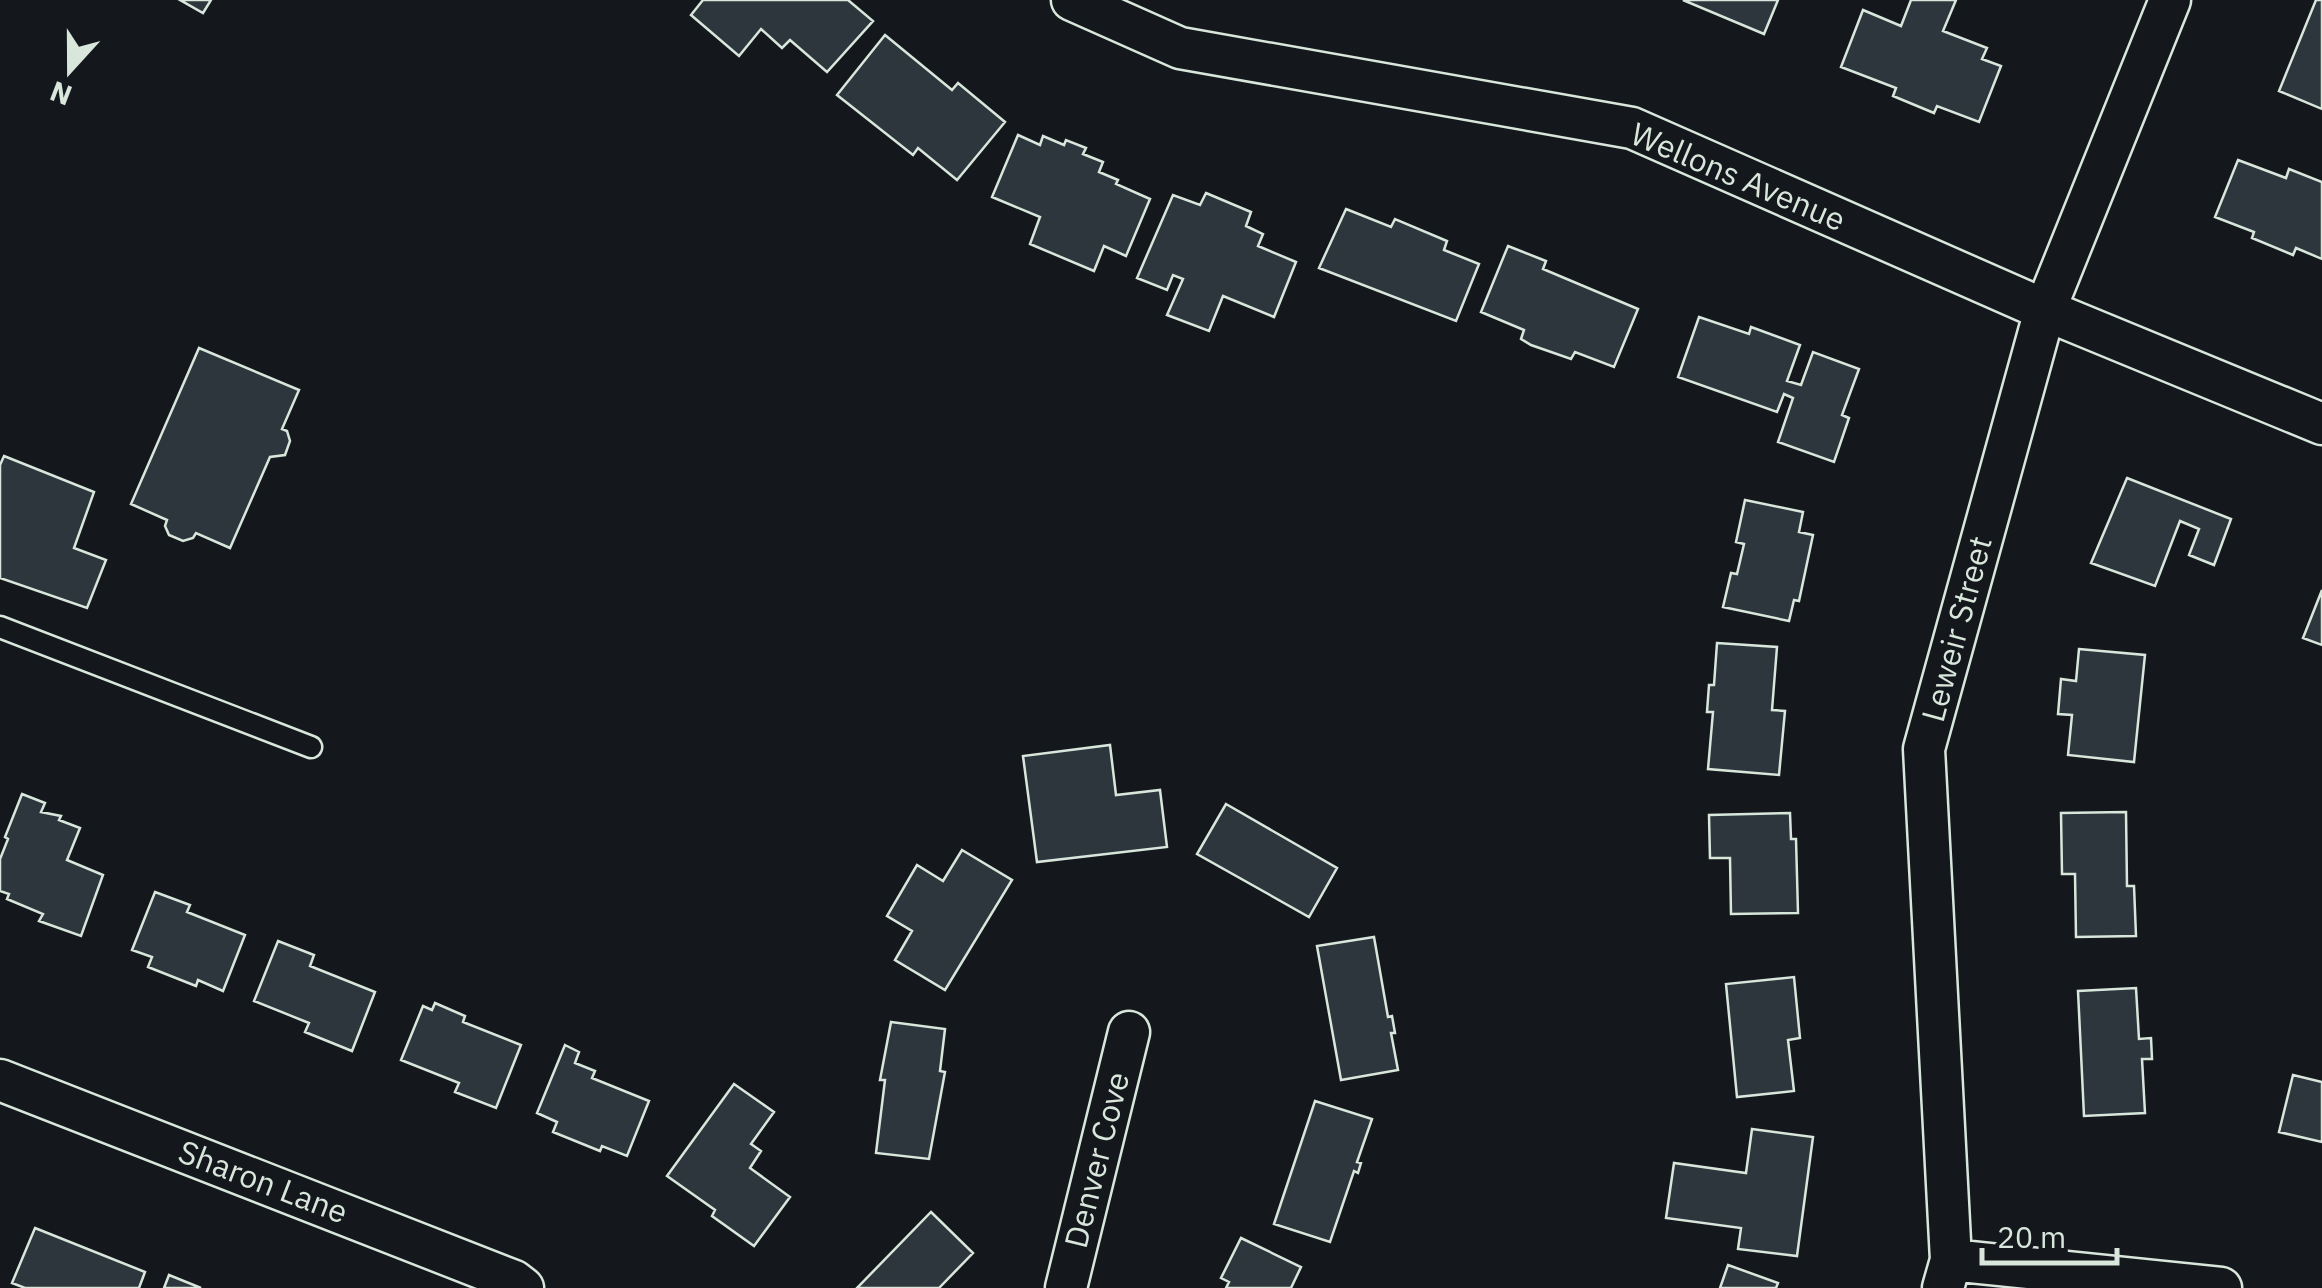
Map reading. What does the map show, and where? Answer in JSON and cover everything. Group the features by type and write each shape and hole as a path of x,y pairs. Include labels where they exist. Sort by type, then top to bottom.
{"street":[{"name":"Wellons Avenue","path":"1072,0 1180,48 1632,128 2044,310 2322,424"},
{"name":"Leweir Street","path":"1947,1274 1924,749 2044,310 2170,0"},
{"name":"Denver Cove","path":"1066,1288 1129,1032"},
{"name":"Sharon Lane","path":"0,1080 514,1281 523,1288"},
{"path":"1947,1274 2221,1288"}],"lane":[{"path":"0,627 311,747"}],"building":[{"path":"180,0 211,0 203,13"},
{"path":"703,0 848,0 873,21 827,72 790,40 782,48 761,29 739,56 691,15"},
{"path":"1683,0 1778,0 1764,34"},
{"path":"1911,0 1956,0 1943,31 1987,48 1982,59 2001,66 1979,122 1937,106 1934,113 1893,96 1896,88 1841,67 1863,10 1901,26"},
{"path":"2316,0 2322,0 2322,109 2279,91"},
{"path":"885,35 952,90 958,83 1005,122 957,180 918,148 913,155 837,95"},
{"path":"1018,135 1040,145 1043,136 1064,145 1066,140 1086,148 1083,154 1103,162 1099,172 1150,199 1126,256 1104,246 1094,271 1030,244 1040,217 992,197"},
{"path":"2238,160 2286,178 2289,169 2322,182 2322,259 2296,248 2293,255 2252,238 2254,232 2215,217"},
{"path":"1206,193 1251,212 1246,226 1263,234 1258,246 1296,262 1274,317 1223,296 1209,331 1167,315 1183,279 1173,275 1167,290 1137,278 1173,195 1200,205"},
{"path":"1346,209 1391,227 1395,219 1447,241 1444,250 1479,264 1456,321 1319,268"},
{"path":"1508,246 1546,261 1543,269 1638,309 1614,367 1575,352 1571,359 1531,345 1521,339 1524,330 1481,312"},
{"path":"1699,317 1749,334 1751,327 1800,345 1787,381 1801,385 1813,352 1859,369 1842,415 1849,418 1834,462 1778,442 1793,398 1784,394 1777,412 1678,377"},
{"path":"199,348 299,390 282,429 287,431 290,441 285,455 270,457 230,548 196,533 183,541 169,535 167,520 131,504"},
{"path":"4,456 94,492 74,548 106,560 87,608 0,578 0,465"},
{"path":"2127,478 2231,519 2214,565 2189,555 2199,529 2180,521 2155,586 2091,563"},
{"path":"1745,500 1803,512 1799,532 1813,535 1799,601 1794,600 1789,621 1723,607 1731,573 1737,574 1744,544 1736,542"},
{"path":"2322,590 2322,645 2303,638"},
{"path":"1717,643 1777,647 1772,710 1785,711 1779,775 1708,769 1713,712 1707,712 1709,685 1714,685"},
{"path":"2079,649 2145,655 2134,762 2068,755 2072,715 2058,714 2061,679 2076,681"},
{"path":"1110,745 1116,795 1160,790 1167,847 1037,862 1023,756"},
{"path":"22,794 45,803 41,812 61,816 59,820 80,828 67,860 103,875 81,936 39,921 43,914 7,899 9,894 0,891 0,859"},
{"path":"1226,804 1337,868 1309,917 1197,854"},
{"path":"2126,812 2127,886 2134,886 2136,936 2076,937 2075,874 2062,874 2061,813"},
{"path":"1790,813 1791,839 1796,839 1798,913 1731,914 1730,858 1710,858 1709,815"},
{"path":"962,850 1012,880 945,990 895,960 912,931 887,916 917,865 943,881"},
{"path":"155,892 190,905 187,912 245,935 223,991 198,980 196,986 148,967 152,957 132,950"},
{"path":"1374,937 1388,1017 1392,1016 1398,1070 1341,1080 1317,946"},
{"path":"278,941 314,955 310,966 375,992 352,1051 305,1032 309,1023 254,1001"},
{"path":"1794,977 1800,1038 1788,1040 1794,1091 1737,1097 1726,984"},
{"path":"2136,988 2139,1039 2151,1038 2152,1059 2142,1059 2145,1113 2084,1116 2078,991"},
{"path":"435,1003 465,1016 463,1022 521,1045 496,1108 455,1092 459,1083 401,1060 423,1006 432,1010"},
{"path":"891,1022 945,1029 940,1071 945,1072 929,1159 876,1153 885,1080 880,1080"},
{"path":"565,1045 579,1052 575,1063 595,1071 592,1078 649,1101 627,1156 602,1146 600,1151 553,1132 557,1122 537,1113"},
{"path":"2293,1075 2322,1082 2322,1142 2279,1132"},
{"path":"734,1084 774,1112 751,1144 761,1151 750,1168 790,1197 754,1246 712,1216 715,1210 667,1176"},
{"path":"1315,1101 1372,1119 1357,1162 1361,1163 1358,1173 1354,1171 1330,1242 1274,1224"},
{"path":"1752,1129 1813,1137 1797,1256 1738,1249 1741,1228 1666,1218 1674,1163 1746,1173"},
{"path":"931,1212 973,1253 939,1288 857,1288"},
{"path":"35,1228 145,1272 139,1288 25,1288 12,1283"},
{"path":"1241,1238 1301,1267 1291,1288 1226,1288 1229,1282 1221,1278"},
{"path":"1728,1265 1778,1283 1776,1288 1720,1288"},
{"path":"169,1275 201,1288 164,1288"}]}
